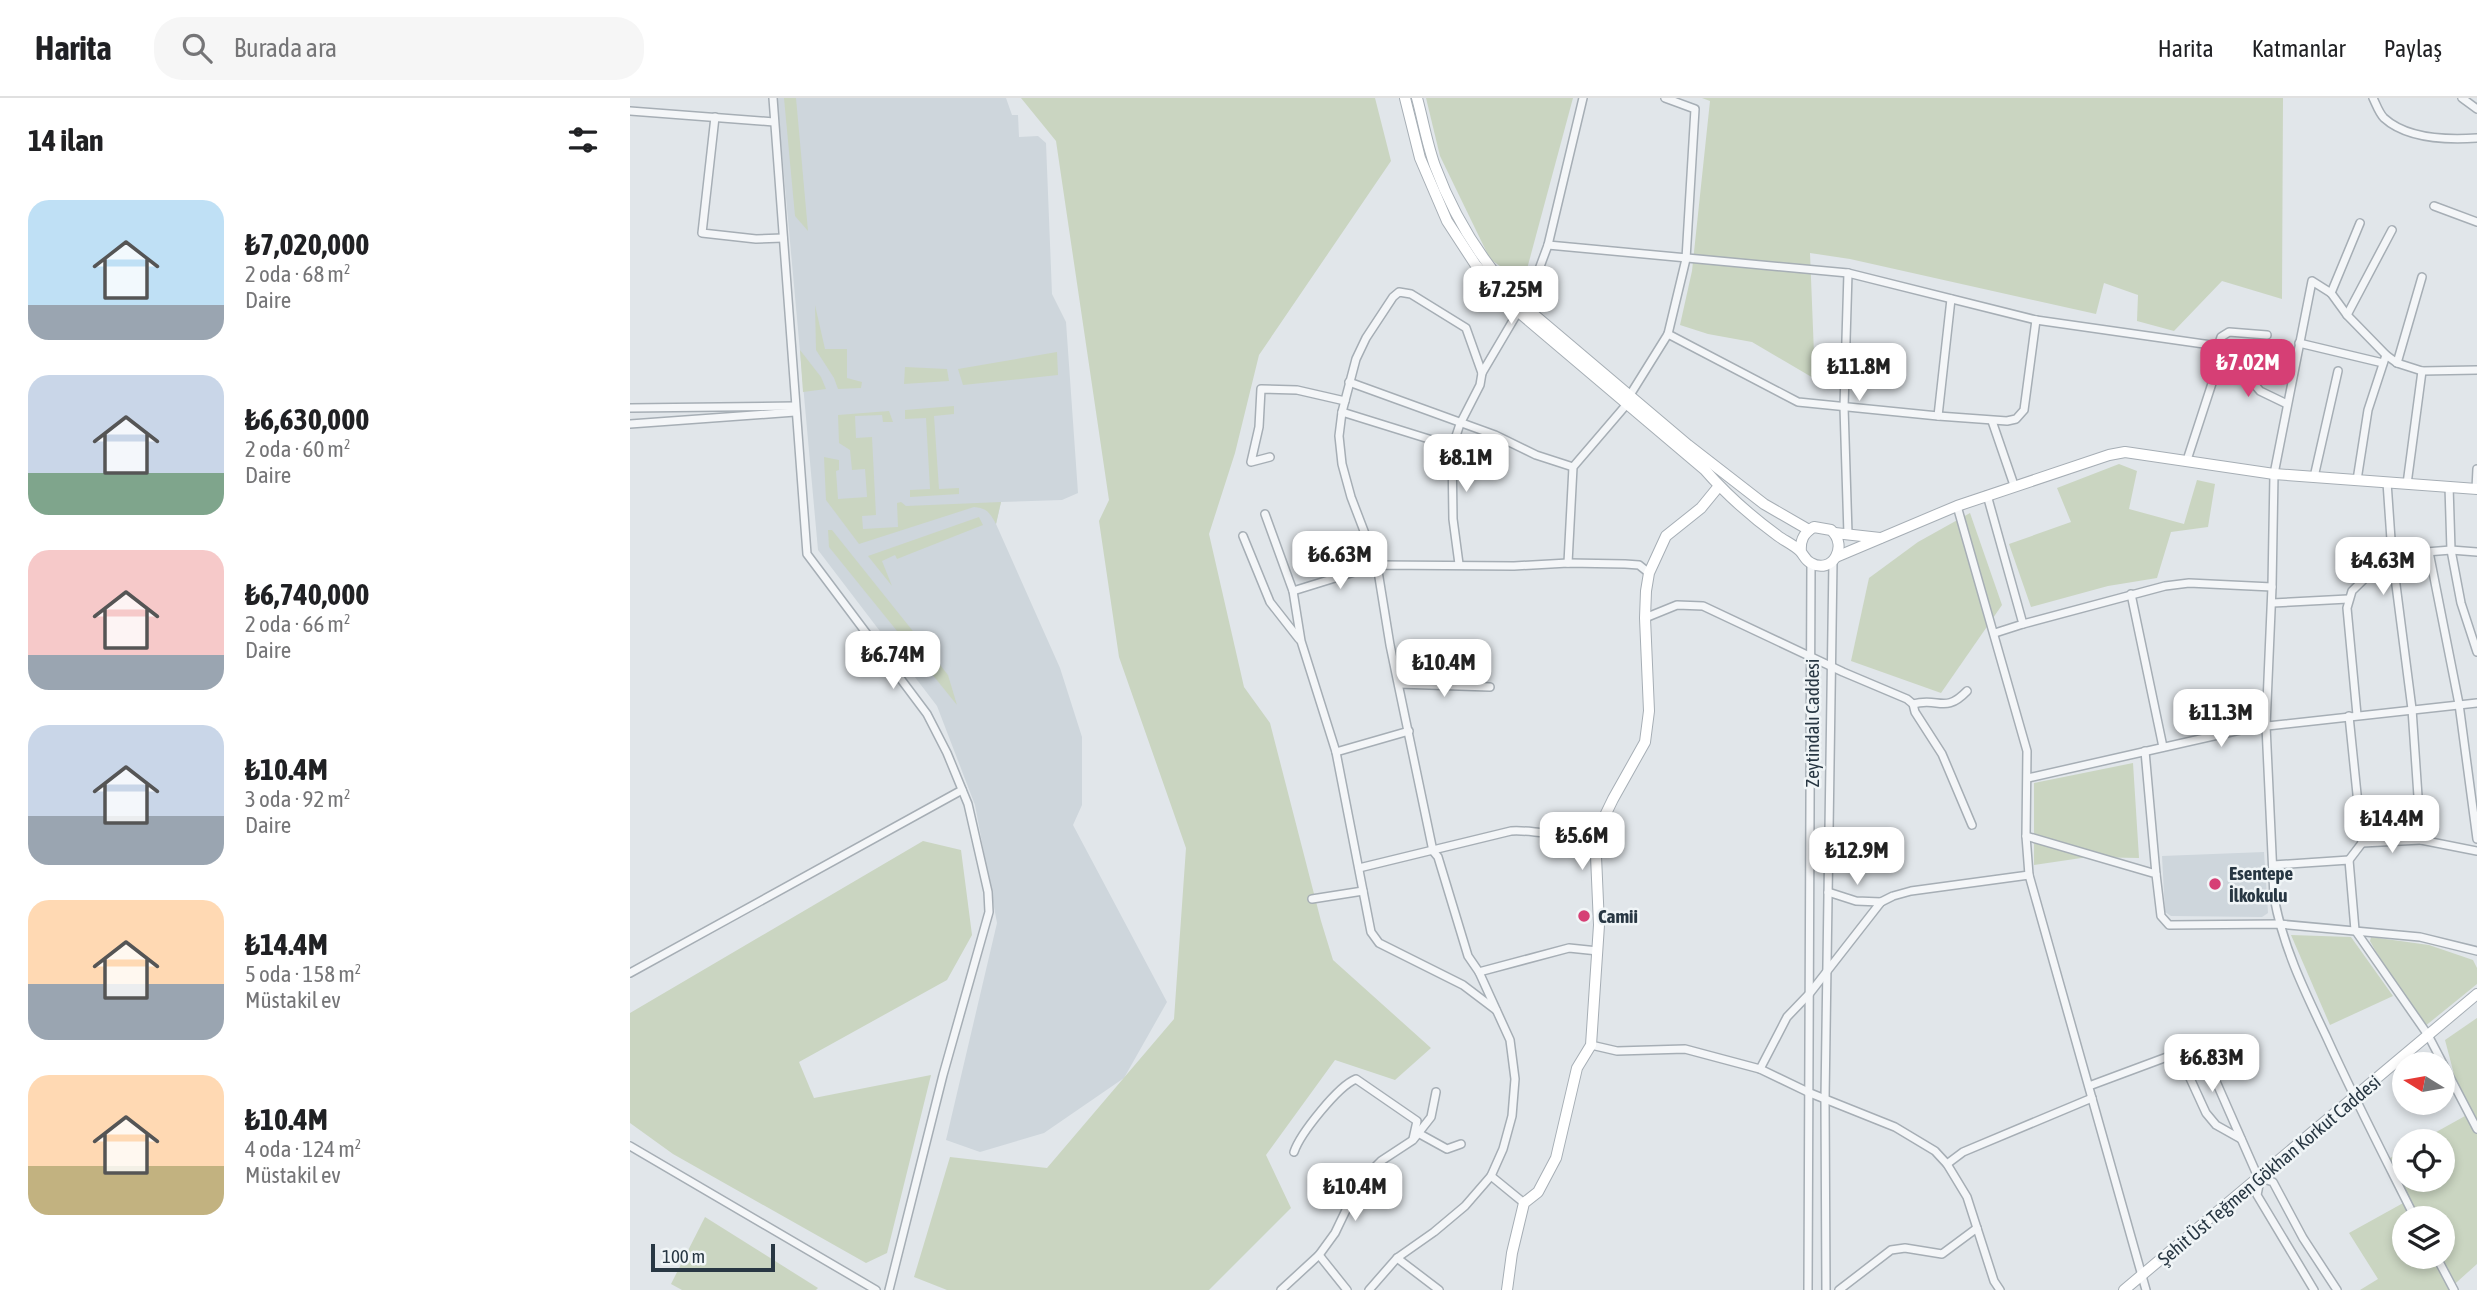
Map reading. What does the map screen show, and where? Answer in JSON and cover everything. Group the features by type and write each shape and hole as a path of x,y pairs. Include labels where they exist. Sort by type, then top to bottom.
{"street":[{"path":"773,98 807,554 927,714 968,804 988,892 989,912 943,1075 889,1290"},
{"path":"1405,98 1420,158 1447,221 1475,264 1522,309 1629,399 1763,504 1809,530"},
{"path":"1417,98 1435,165 1456,214 1483,260 1522,309"},
{"path":"1459,564 1453,519 1452,448 1460,424 1480,384 1482,373 1522,309 1548,245 1583,98"},
{"path":"1568,563 1573,467 1629,399 1668,334 1686,258 1695,108 1665,98"},
{"path":"2373,98 2382,117 2399,128 2457,139 2477,138"},
{"path":"2462,98 2477,109"},
{"path":"630,111 774,122"},
{"path":"715,117 702,233 756,239 783,238"},
{"path":"2434,206 2477,222"},
{"path":"2331,293 2360,223"},
{"path":"2347,315 2392,230"},
{"path":"1548,245 1848,273 2036,320 2218,346"},
{"path":"1848,273 1844,407 1848,534"},
{"path":"2397,363 2422,277"},
{"path":"2409,1206 2354,1098 2289,957 2274,897 2266,726 2274,474 2312,281 2331,293 2347,315 2397,363 2422,371 2477,370"},
{"path":"1370,1290 1397,1258 1465,1206 1491,1176 1503,1149 1512,1116 1515,1079 1510,1040 1479,972 1468,956 1438,858 1433,851 1377,565 1342,464 1339,436 1349,382 1366,338 1393,297 1404,291 1452,317 1466,328 1482,373"},
{"path":"1938,416 1951,299"},
{"path":"1668,334 1798,402 1992,421 2017,419 2024,410 2036,320"},
{"path":"2187,460 2218,365 2221,337 2229,332 2267,335"},
{"path":"2299,343 2383,363"},
{"path":"2357,480 2368,410 2386,355"},
{"path":"2218,365 2235,368 2260,391 2287,404"},
{"path":"2314,477 2338,371"},
{"path":"2407,484 2422,371"},
{"path":"1349,382 1495,435 1536,455 1573,467"},
{"path":"1270,457 1251,462 1259,427 1261,389 1297,390 1345,401"},
{"path":"1629,399 1706,470 1719,486 1777,536 1801,552 1811,564 1822,565 1957,506 2014,485 2125,452 2274,474 2477,489 2477,469"},
{"path":"630,408 795,409"},
{"path":"630,424 795,409"},
{"path":"1342,412 1452,448"},
{"path":"1992,421 2014,485"},
{"path":"2387,482 2392,554 2412,709 2421,840"},
{"path":"1507,1290 1512,1253 1524,1203 1538,1192 1556,1158 1577,1068 1591,1045 1598,951 1598,830 1645,742 1649,711 1645,618 1649,573 1665,536 1701,508 1719,486"},
{"path":"2449,486 2451,550 2461,603 2477,652"},
{"path":"1987,495 2023,624"},
{"path":"1957,506 2027,751 2026,836 2029,875 2146,1290"},
{"path":"1265,514 1293,591 1301,641 1336,752 1371,932 1379,943 1462,985 1497,1011"},
{"path":"1801,552 1803,536 1809,530 1820,526 1835,533 1881,538"},
{"path":"1826,1290 1828,892 1835,559 1839,544 1835,533"},
{"path":"1242,536 1270,602 1301,641"},
{"path":"2477,552 2451,550 2392,554 2362,580 2348,599 2347,608 2362,843 2349,860 2355,930 2428,1035 2477,1129"},
{"path":"2429,552 2459,704 2477,839"},
{"name":"Zeytindalı Caddesi","path":"1808,1290 1811,564"},
{"path":"1293,591 1377,565 1639,565 1649,573"},
{"path":"1995,633 2165,586 2189,583 2272,587"},
{"path":"2131,594 2163,747"},
{"path":"2272,603 2348,599"},
{"path":"1645,618 1677,605 1703,606 1812,658 1891,691 1913,704 1915,712 1942,754 1972,825"},
{"path":"1399,684 1490,687"},
{"path":"1913,704 1922,701 1950,704 1967,691"},
{"path":"2028,778 2266,726 2477,703"},
{"path":"1336,752 1409,731"},
{"path":"2145,751 2161,916 2169,925 2279,924 2355,930 2420,937 2477,951"},
{"path":"630,973 962,790"},
{"path":"1359,868 1511,831 1570,834 1598,830"},
{"path":"2026,836 2156,874"},
{"path":"2362,843 2421,840 2477,850"},
{"path":"2273,865 2349,860"},
{"path":"1760,1069 1787,1017 1810,993 1881,902 1911,891 2029,875"},
{"path":"1312,899 1363,891"},
{"path":"1828,892 1856,901 1881,902"},
{"path":"1479,972 1569,948 1598,951"},
{"name":"Şehit Üst Teğmen Gökhan Korkut Caddesi","path":"2124,1290 2477,995"},
{"path":"1591,1045 1617,1051 1685,1049 1760,1069 1810,1093 1895,1127 1935,1151 1947,1164 1967,1197 1994,1281 2000,1290"},
{"path":"2089,1086 2178,1052 2194,1050 2204,1057 2259,1178 2257,1195 2314,1290"},
{"path":"2178,1052 2206,1113 2216,1125 2241,1140"},
{"path":"1294,1153 1297,1143 1317,1118 1344,1088 1356,1079 1416,1121 1415,1136"},
{"path":"1281,1290 1319,1255 1335,1233 1359,1183 1381,1161 1415,1136 1431,1117 1436,1092"},
{"path":"1947,1164 1963,1152 2092,1098"},
{"path":"1415,1136 1447,1149 1461,1144"},
{"path":"630,1146 876,1290"},
{"path":"1491,1176 1524,1203"},
{"path":"2259,1178 2273,1182 2303,1238 2337,1290"},
{"path":"1839,1290 1891,1250 1905,1248 1942,1254 1977,1228"},
{"path":"1319,1255 1347,1290"},
{"path":"1397,1258 1439,1290"},
{"path":"2442,1269 2454,1290"}],"shaded area":[{"path":"777,98 1006,98 1012,115 1018,115 1019,137 1038,136 1046,143 1052,294 1066,322 1078,493 1062,500 1001,502 996,524 1060,668 1082,737 1082,805 1073,825 1167,1002 1124,1078 1044,1133 980,1152 946,1140 997,923 975,805 937,706 818,550"},
{"name":"Esentepe İlkokulu","path":"2264,852 2268,913 2262,917 2171,916 2165,912 2162,856"}],"green space":[{"path":"784,98 796,98 808,231 795,216"},
{"path":"1021,98 1375,98 1391,161 1259,355 1235,453 1209,534 1244,687 1270,723 1333,960 1431,1048 1395,1080 1335,1060 1266,1155 1291,1208 1209,1290 947,1290 914,1277 950,1157 1047,1168 1174,1019 1186,848 1119,657 1099,521 1109,500 1056,141"},
{"path":"1426,98 1573,98 1527,269 1517,278 1490,259 1440,156"},
{"path":"1702,98 2283,98 2282,299 2222,281 2174,331 2137,321 2138,295 2104,283 2096,314 1850,259 1810,253 1815,379 1752,342 1708,334 1680,325 1692,271 1710,101"},
{"path":"815,305 825,349 847,349 847,378 862,382 861,388 838,389 816,350"},
{"path":"800,350 821,377 826,389 803,392"},
{"path":"1057,352 1058,375 963,385 958,369"},
{"path":"905,367 947,369 949,381 904,384"},
{"path":"954,406 954,414 934,416 939,489 959,488 959,494 910,497 910,490 930,489 926,418 905,419 905,410"},
{"path":"889,411 893,422 883,422 882,415 855,416 856,438 872,437 876,515 862,516 863,529 898,527 897,503 901,502 906,506 1001,502 996,524 988,512 974,507 859,544 826,500 824,457 839,460 839,470 836,471 838,499 867,497 865,469 852,470 850,450 839,443 838,415"},
{"path":"2119,464 2137,471 2129,509 2184,524 2197,480 2215,484 2208,527 2171,532 2157,578 2108,586 2031,607 2009,544 2071,522 2057,488"},
{"path":"1970,513 2002,605 1941,693 1851,661 1869,578 1918,542"},
{"path":"979,517 983,525 897,559 895,555 882,561 892,586 868,556"},
{"path":"828,530 832,530 948,675 957,705 829,547"},
{"path":"2133,763 2139,858 2088,857 2034,865 2034,783"},
{"path":"923,841 961,850 972,935 947,980 799,1062 814,1098 931,1075 887,1253 866,1263 673,1154 630,1123 630,1013"},
{"path":"2291,935 2351,937 2393,996 2330,1025"},
{"path":"2371,937 2429,945 2473,960 2477,968 2477,984 2424,1027 2375,950 2370,941"},
{"path":"2477,1018 2477,1264 2448,1290 2360,1290 2378,1279 2349,1233 2392,1209 2392,1269 2455,1269 2455,1206 2398,1206 2405,1202 2400,1192 2455,1192 2455,1129 2442,1129 2465,1116 2455,1078 2455,1052 2448,1052 2445,1040"},
{"path":"2392,1157 2392,1175 2385,1161"},
{"path":"705,1217 818,1288 682,1290 671,1284"}],"place":[{"name":"Esentepe İlkokulu","path":"2215,884"},
{"name":"Camii","path":"1584,916"}]}
